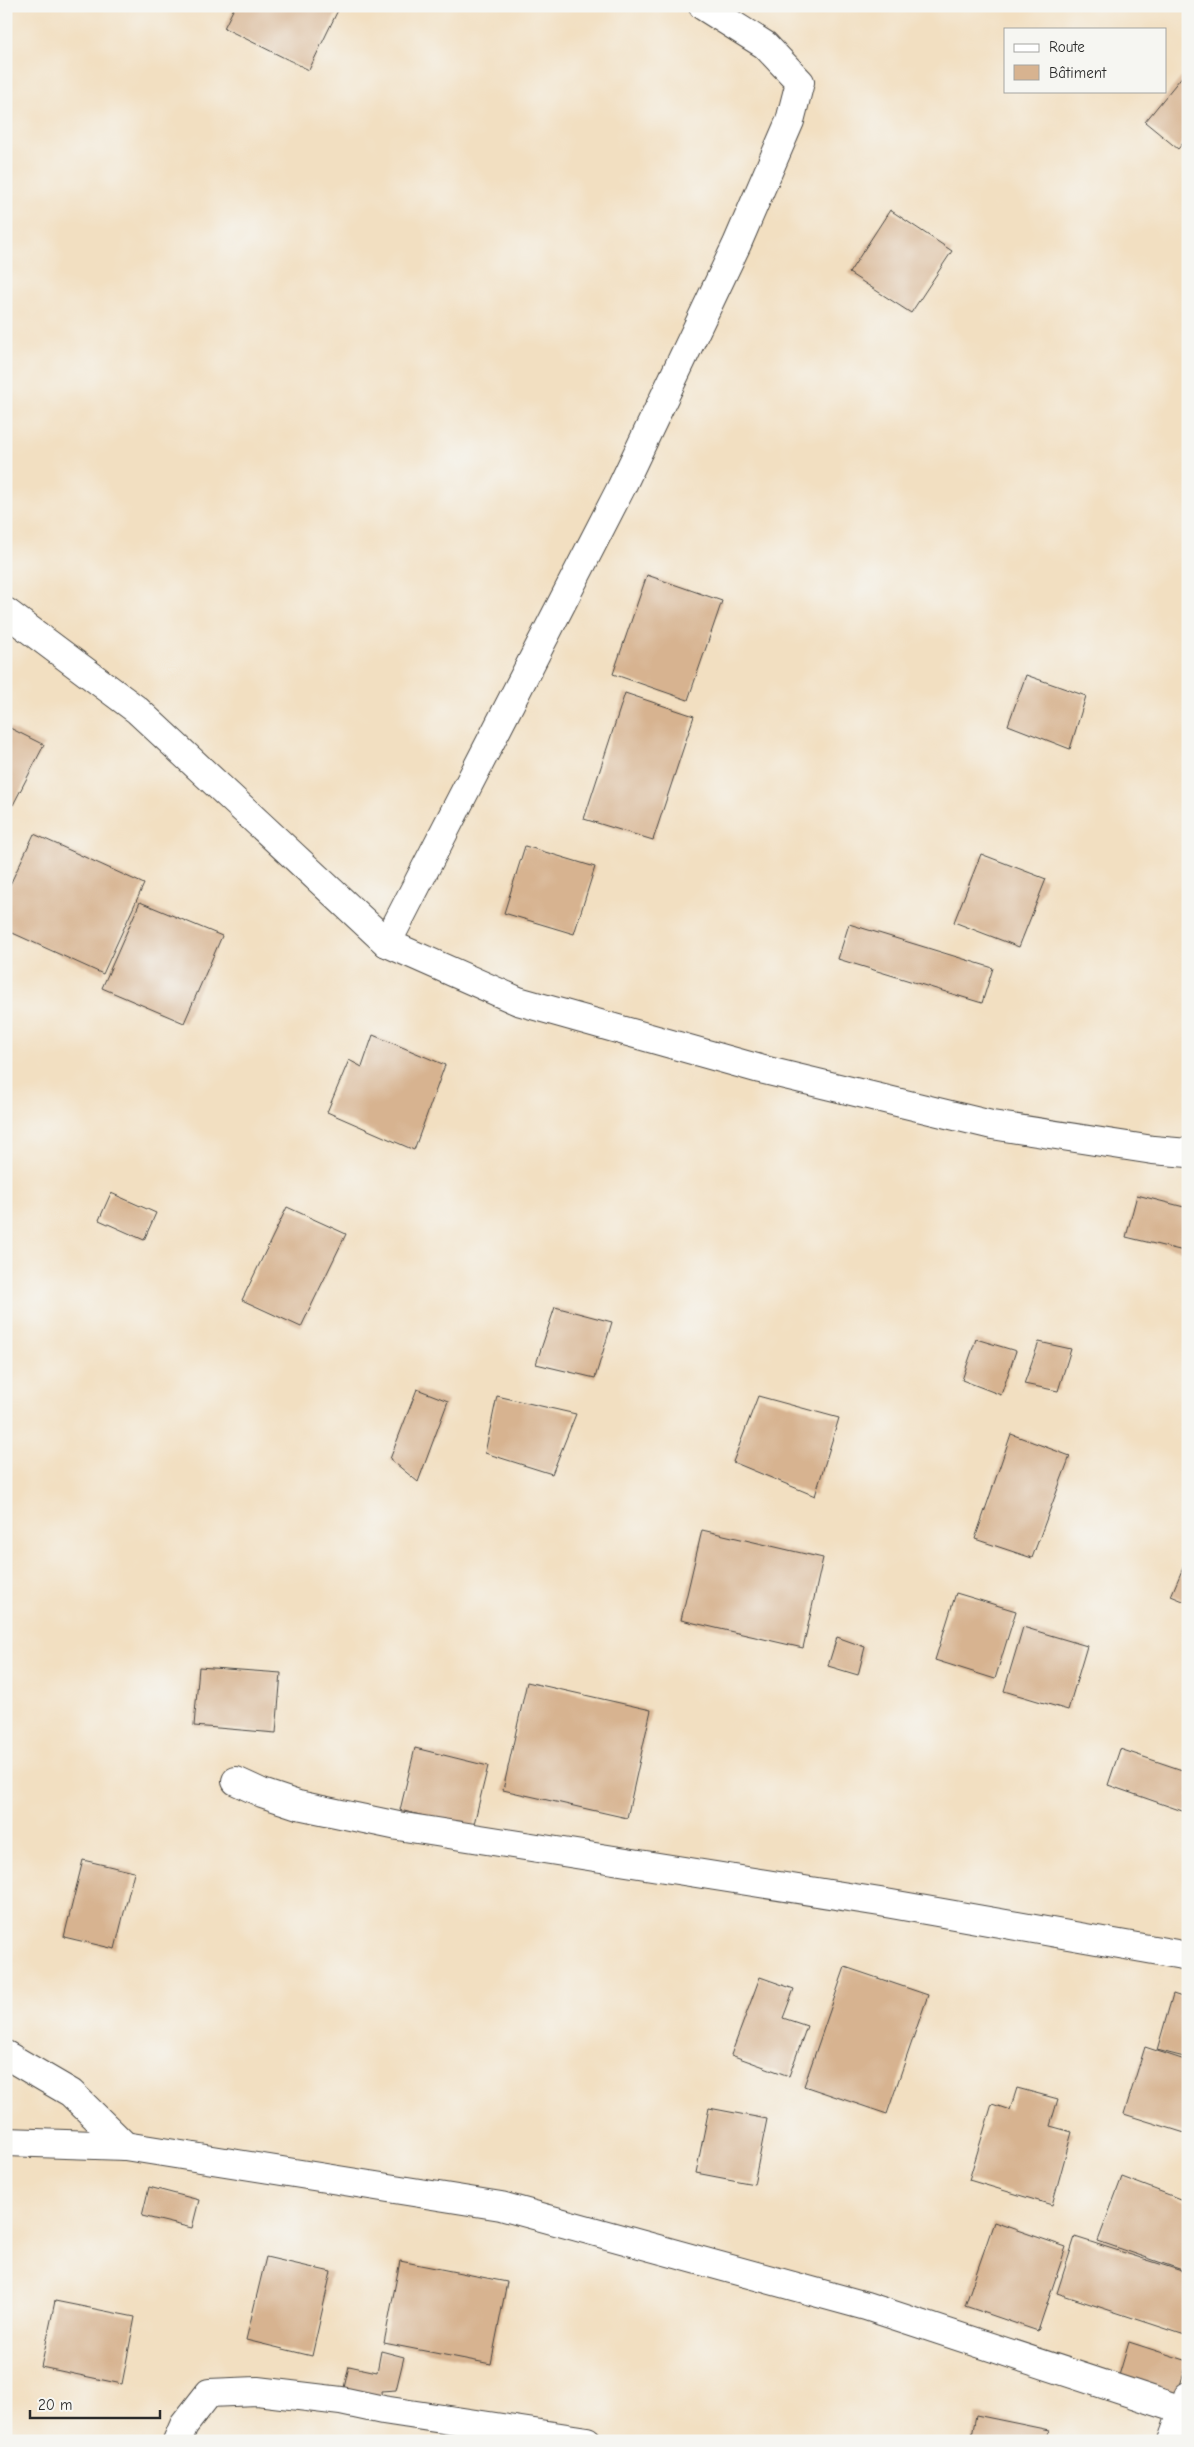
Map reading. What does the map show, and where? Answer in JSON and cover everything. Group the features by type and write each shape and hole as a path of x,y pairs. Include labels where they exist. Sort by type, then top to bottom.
{"street":[{"path":"387,943 621,488 737,244 790,121 800,82 765,45 703,6"},
{"path":"6,612 137,710 387,943 518,1002 760,1069 992,1125 1153,1150 1188,1153"},
{"path":"236,1781 298,1806 398,1826 880,1902 1188,1956"},
{"path":"6,2055 71,2093 125,2146"},
{"path":"6,2142 125,2146 501,2206 866,2306 1185,2403 1172,2441"},
{"path":"178,2441 184,2425 209,2393 256,2391 341,2401 383,2410 587,2441"}],"building":[{"path":"235,6 340,6 309,70 224,28"},
{"path":"1184,74 1188,77 1188,137 1178,149 1145,122"},
{"path":"890,210 952,251 911,313 849,273"},
{"path":"647,575 722,601 688,700 613,674"},
{"path":"1026,675 1086,696 1070,749 1008,725"},
{"path":"625,693 694,716 653,840 584,819"},
{"path":"6,726 44,745 13,805 6,802"},
{"path":"34,834 144,884 103,974 6,930 6,893"},
{"path":"525,846 595,867 574,934 504,913"},
{"path":"981,854 1046,879 1019,947 954,922"},
{"path":"140,902 222,936 184,1023 102,988"},
{"path":"849,924 993,968 982,1003 838,959"},
{"path":"373,1035 445,1065 414,1150 327,1112 349,1060 362,1067"},
{"path":"111,1193 156,1213 144,1240 99,1220"},
{"path":"1137,1195 1188,1208 1188,1252 1126,1237"},
{"path":"287,1207 346,1234 301,1327 242,1300"},
{"path":"555,1307 612,1322 595,1378 536,1364"},
{"path":"976,1339 1016,1351 1001,1395 962,1380"},
{"path":"1039,1342 1071,1349 1058,1391 1024,1384"},
{"path":"417,1389 448,1401 418,1482 390,1459"},
{"path":"497,1396 576,1414 552,1474 485,1453"},
{"path":"758,1396 839,1418 815,1496 733,1462"},
{"path":"1011,1434 1070,1456 1032,1558 975,1539"},
{"path":"702,1530 823,1558 803,1648 681,1620"},
{"path":"1188,1556 1188,1603 1171,1596"},
{"path":"956,1593 1016,1611 995,1679 935,1660"},
{"path":"1023,1627 1087,1646 1068,1710 1004,1691"},
{"path":"837,1637 865,1647 858,1675 828,1666"},
{"path":"199,1667 281,1673 276,1733 194,1726"},
{"path":"527,1682 651,1710 627,1818 503,1790"},
{"path":"415,1748 488,1766 473,1828 400,1810"},
{"path":"1120,1749 1188,1772 1188,1813 1108,1785"},
{"path":"83,1860 134,1872 115,1949 64,1937"},
{"path":"845,1967 928,1995 887,2114 804,2086"},
{"path":"760,1977 794,1989 783,2018 807,2026 789,2076 731,2055"},
{"path":"1173,1994 1188,1999 1188,2058 1157,2050"},
{"path":"1145,2047 1188,2061 1188,2134 1124,2114"},
{"path":"1017,2088 1058,2099 1050,2126 1072,2132 1052,2205 969,2180 992,2104 1010,2110"},
{"path":"709,2108 767,2119 754,2184 696,2173"},
{"path":"1122,2177 1188,2202 1188,2272 1098,2241"},
{"path":"149,2187 199,2200 192,2228 142,2216"},
{"path":"994,2222 1066,2247 1038,2331 965,2306"},
{"path":"1075,2237 1188,2273 1188,2336 1057,2293"},
{"path":"266,2257 331,2272 312,2356 246,2340"},
{"path":"400,2261 507,2282 491,2364 384,2343"},
{"path":"55,2301 135,2317 122,2384 41,2367"},
{"path":"1129,2342 1188,2361 1176,2397 1118,2379"},
{"path":"381,2351 404,2357 396,2390 381,2391 383,2410 341,2401 349,2366 377,2372"},
{"path":"976,2415 1049,2430 1046,2441 971,2441"}]}
